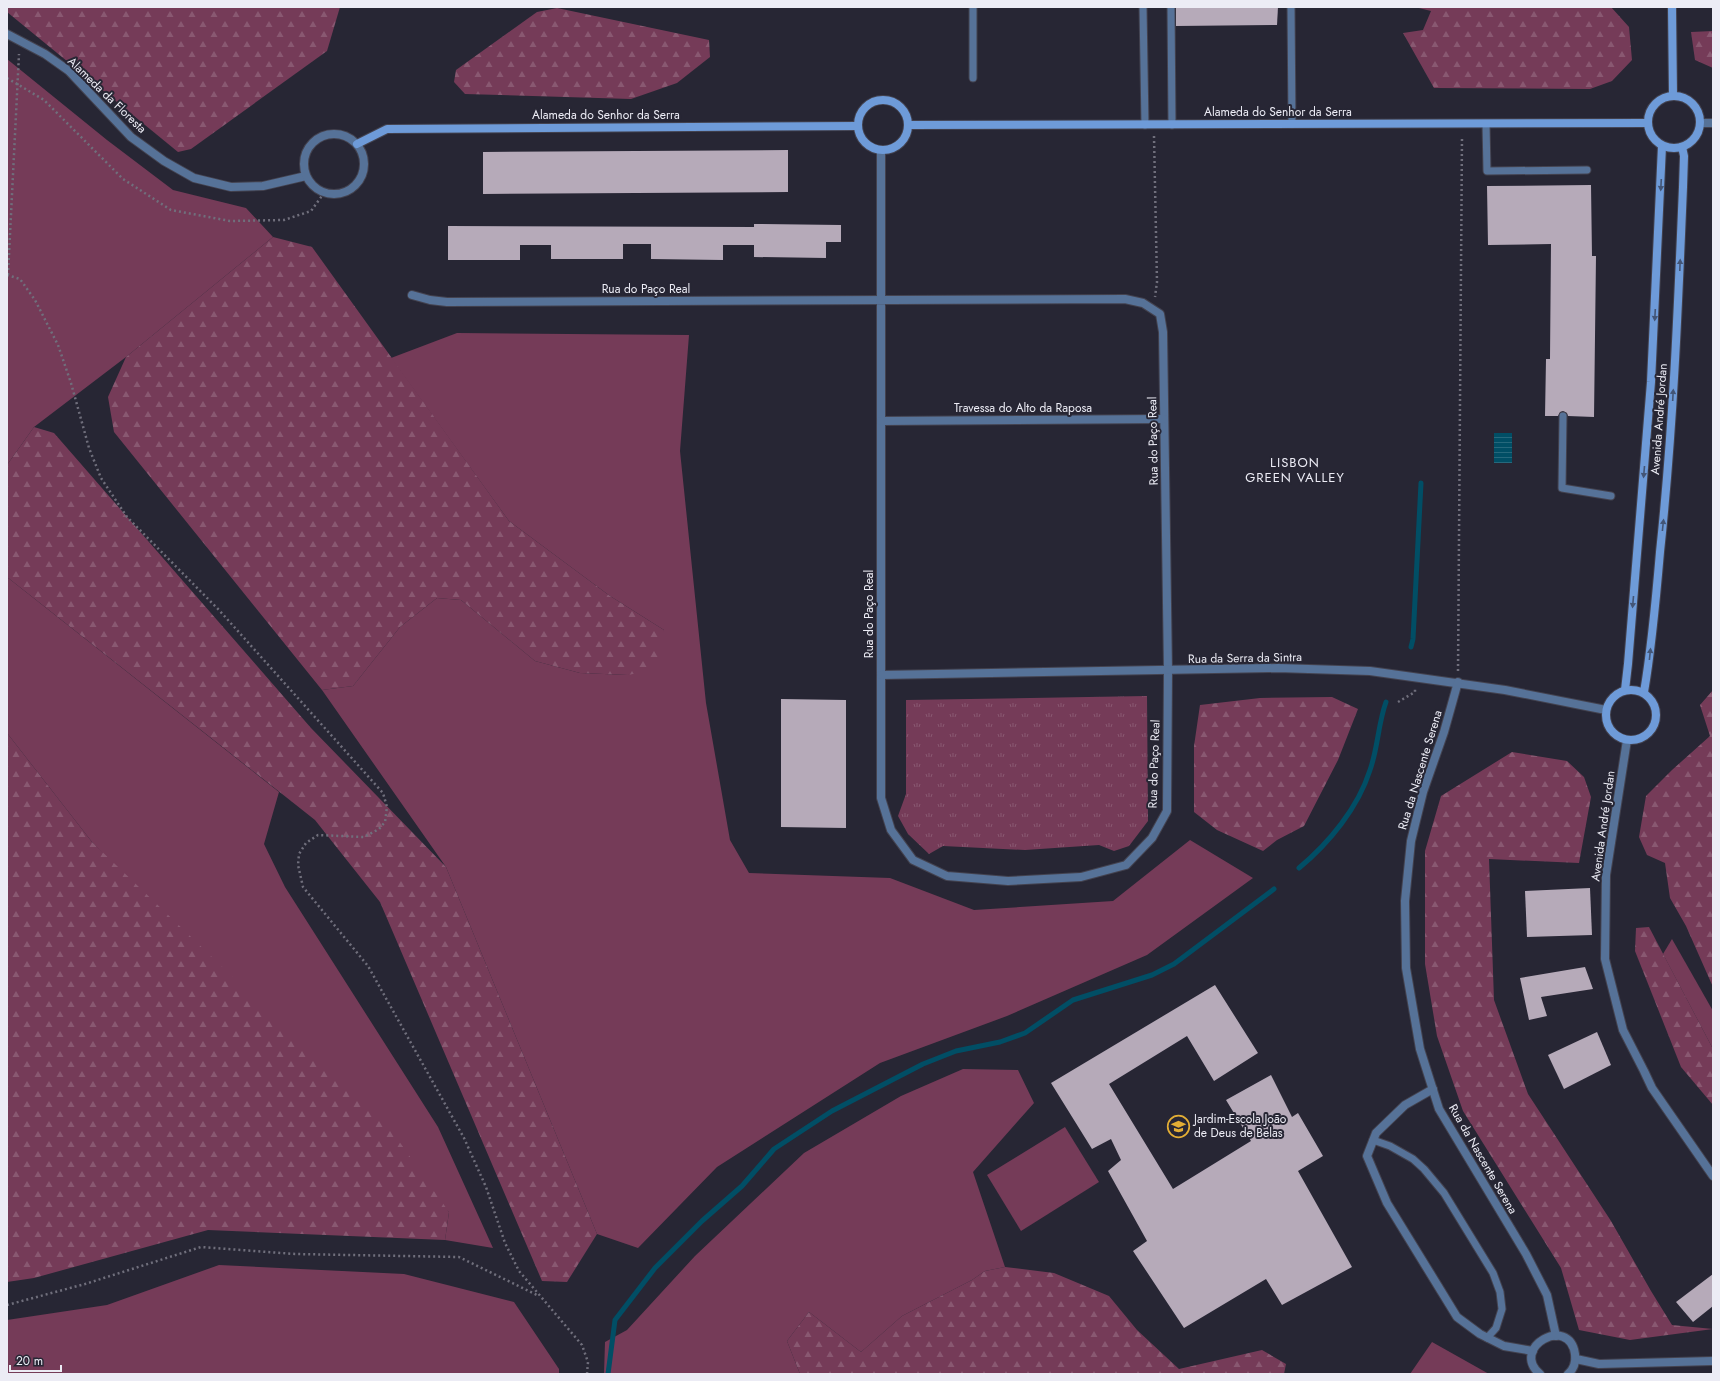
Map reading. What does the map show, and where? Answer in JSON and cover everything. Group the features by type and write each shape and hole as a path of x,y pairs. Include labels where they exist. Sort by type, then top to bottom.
{"street":[{"path":"1672,7 1673,96"},
{"name":"Alameda da Floresta","path":"7,34 45,54 69,71 131,137 164,161 194,178 231,187 263,186 306,176"},
{"path":"1673,96 1683,98 1692,104 1698,112 1700,123 1697,134 1691,142 1682,147 1671,148 1662,146 1655,140 1650,132 1648,123 1650,113 1655,105 1663,99 1673,96"},
{"path":"883,100 892,102 901,108 906,116 908,126 906,135 900,144 891,149 881,150 873,148 865,143 860,135 858,126 860,116 865,108 873,102 883,100"},
{"name":"Alameda do Senhor da Serra","path":"908,126 1648,123"},
{"path":"1700,123 1713,123"},
{"name":"Alameda do Senhor da Serra","path":"357,144 386,129 858,126"},
{"path":"336,133 348,136 357,144 363,153 365,164 363,175 357,185 348,191 336,194 324,192 313,186 306,176 304,164 306,152 313,141 324,135 336,133"},
{"name":"Avenida André Jordan","path":"1625,690 1651,382 1662,146"},
{"name":"Avenida André Jordan","path":"1644,692 1650,658 1666,501 1672,416 1682,218 1684,156 1682,147"},
{"name":"Rua do Paço Real","path":"412,294 430,300 447,302 881,300 1125,299 1143,303 1160,314 1163,332 1168,671 1167,811 1152,838 1126,865 1081,878 1008,881 947,876 913,860 891,830 881,798 881,300 881,150"},
{"name":"Travessa do Alto da Raposa","path":"881,421 1164,419"},
{"name":"Rua da Serra da Sintra","path":"881,675 1278,668 1370,671 1458,682 1606,710"},
{"name":"Rua da Nascente Serena","path":"1458,682 1444,732 1423,792 1411,841 1405,901 1406,968 1420,1049 1439,1109 1526,1254 1547,1295 1556,1336"},
{"path":"1634,689 1644,692 1652,699 1656,708 1653,728 1642,738 1637,740 1627,740 1618,737 1610,729 1606,720 1606,710 1610,701 1616,694 1625,690 1634,689"},
{"name":"Avenida André Jordan","path":"1627,740 1606,875 1605,958 1623,1030 1652,1088 1713,1176"},
{"path":"1433,1090 1405,1105 1376,1133 1367,1156 1387,1202 1457,1317 1488,1338 1504,1346 1533,1351"},
{"path":"1540,1374 1533,1366 1533,1351 1541,1339 1556,1336 1562,1337 1572,1346 1576,1359 1574,1366 1568,1374"},
{"path":"1576,1359 1599,1364 1713,1361"}],"lane":[{"path":"973,7 973,78"},
{"path":"1143,7 1145,125"},
{"path":"1171,7 1172,124"},
{"path":"1291,7 1292,124"},
{"path":"1486,124 1487,171 1588,170"},
{"path":"1564,416 1562,488 1612,496"},
{"path":"1373,1140 1390,1146 1413,1158 1424,1169 1444,1193 1493,1273 1500,1292 1502,1309 1496,1328 1488,1338"}],"path":[{"path":"20,40 8,275 20,279 36,300 58,345 71,384 88,448 101,478 127,517 219,610 383,793 387,807 385,822 379,829 364,837 318,835 306,843 299,854 298,865 302,887 368,966 464,1138 486,1187 505,1243 519,1271 582,1345 588,1362 588,1374"},
{"path":"7,78 44,100 123,179 171,210 230,221 284,220 312,211 324,192"},
{"path":"1458,682 1462,124"},
{"path":"1153,309 1157,282 1154,125"},
{"path":"1398,702 1415,692 1416,676"},
{"path":"7,1305 85,1284 201,1247 295,1254 459,1257 541,1297"}],"green space":[{"path":"7,7 340,7 327,51 191,149 178,152 7,12"},
{"path":"1415,7 1611,7 1629,27 1632,60 1612,81 1590,89 1434,88 1403,33 1423,30 1431,11"},
{"path":"557,8 709,40 710,57 677,83 631,99 465,94 454,82 456,70 537,12"},
{"path":"1713,31 1713,68 1695,60 1691,32"},
{"path":"7,59 107,140 173,190 246,208 273,237 126,357 34,427 7,465"},
{"path":"273,237 312,247 509,521 610,596 664,630 657,669 628,675 580,673 535,661 461,600 437,598 400,627 353,686 322,690 114,432 108,397 126,357"},
{"path":"457,333 689,335 680,451 706,703 730,840 749,873 890,878 974,910 1113,901 1190,840 1253,878 1147,955 1007,1016 880,1063 717,1167 638,1248 597,1234 446,867 322,690 353,686 400,627 437,598 461,600 535,661 580,673 628,675 664,630 610,596 509,521 391,358"},
{"path":"34,427 54,433 311,728 446,867 597,1234 567,1282 542,1281 380,902 315,820 7,577 7,465"},
{"path":"7,577 279,792 264,844 285,887 438,1127 493,1248 445,1240 449,1212 92,842 7,733"},
{"path":"1713,690 1713,987 1686,926 1670,898 1665,863 1647,855 1639,837 1646,796 1710,736 1700,705"},
{"path":"1147,696 1148,821 1129,846 1114,851 1099,845 1025,850 943,846 929,854 908,834 898,816 906,794 906,700"},
{"path":"1332,697 1358,709 1338,760 1304,826 1277,840 1263,851 1217,830 1194,812 1194,746 1200,705 1260,698"},
{"path":"7,733 92,842 389,1127 449,1212 445,1240 208,1230 34,1278 7,1282"},
{"path":"1512,752 1567,761 1584,777 1591,797 1579,863 1489,859 1494,1000 1528,1094 1611,1221 1672,1325 1713,1329 1630,1340 1579,1330 1561,1268 1463,1111 1437,1036 1425,964 1425,851 1441,796"},
{"path":"1649,927 1713,1049 1713,1105 1681,1067 1635,951 1636,928"},
{"path":"1672,939 1713,1011 1713,1049 1663,954"},
{"path":"963,1069 1018,1070 1034,1103 973,1172 1005,1267 985,1271 972,1280 902,1316 861,1352 809,1312 787,1341 800,1374 604,1374 605,1342 627,1330 695,1256 804,1153 901,1096"},
{"path":"1065,1127 1099,1182 1021,1231 987,1175"},
{"path":"219,1265 404,1274 514,1302 559,1369 559,1374 7,1374 7,1320 107,1305"},
{"path":"1005,1267 1054,1273 1109,1296 1137,1330 1179,1369 1262,1350 1286,1364 1284,1374 800,1374 787,1341 809,1312 861,1352 902,1316 972,1280 985,1271"},
{"path":"1432,1342 1489,1374 1410,1374"}],"water":[{"path":"1494,433 1512,433 1512,463 1494,463"}],"building":[{"path":"1176,7 1278,7 1277,25 1176,26"},
{"path":"788,150 788,192 483,194 483,152"},
{"path":"1591,185 1592,256 1596,256 1594,417 1568,416 1567,413 1563,411 1560,412 1558,416 1545,416 1546,359 1550,359 1551,244 1488,245 1487,186"},
{"path":"754,224 841,225 841,242 826,242 826,258 754,257 754,245 723,245 723,260 651,259 651,244 623,244 623,259 551,259 551,245 520,245 520,260 448,260 448,226 754,227"},
{"path":"781,699 846,700 846,828 781,827"},
{"path":"1590,888 1592,935 1527,937 1525,891"},
{"path":"1585,967 1593,989 1541,997 1547,1016 1529,1020 1520,978"},
{"path":"1215,985 1258,1053 1214,1081 1187,1036 1109,1084 1173,1189 1251,1141 1226,1100 1271,1075 1292,1117 1298,1113 1323,1156 1298,1171 1352,1267 1282,1305 1266,1279 1184,1328 1133,1251 1147,1241 1108,1171 1121,1160 1111,1139 1092,1149 1051,1083"},
{"path":"1597,1032 1611,1065 1564,1089 1548,1055"},
{"path":"1713,1274 1713,1306 1693,1322 1676,1302"}],"waterway":[{"path":"1411,647 1413,639 1421,483"},
{"path":"1299,868 1331,836 1341,824 1358,798 1373,762 1381,719 1386,702"},
{"path":"608,1374 615,1320 655,1268 702,1221 742,1186 774,1149 832,1111 923,1064 956,1051 1000,1042 1025,1033 1073,1000 1152,975 1174,964 1274,889"}],"place":[{"name":"Jardim-Escola João de Deus de Belas","path":"1179,1126"}],"district":[{"name":"LISBON GREEN VALLEY","path":"1295,470"}]}
